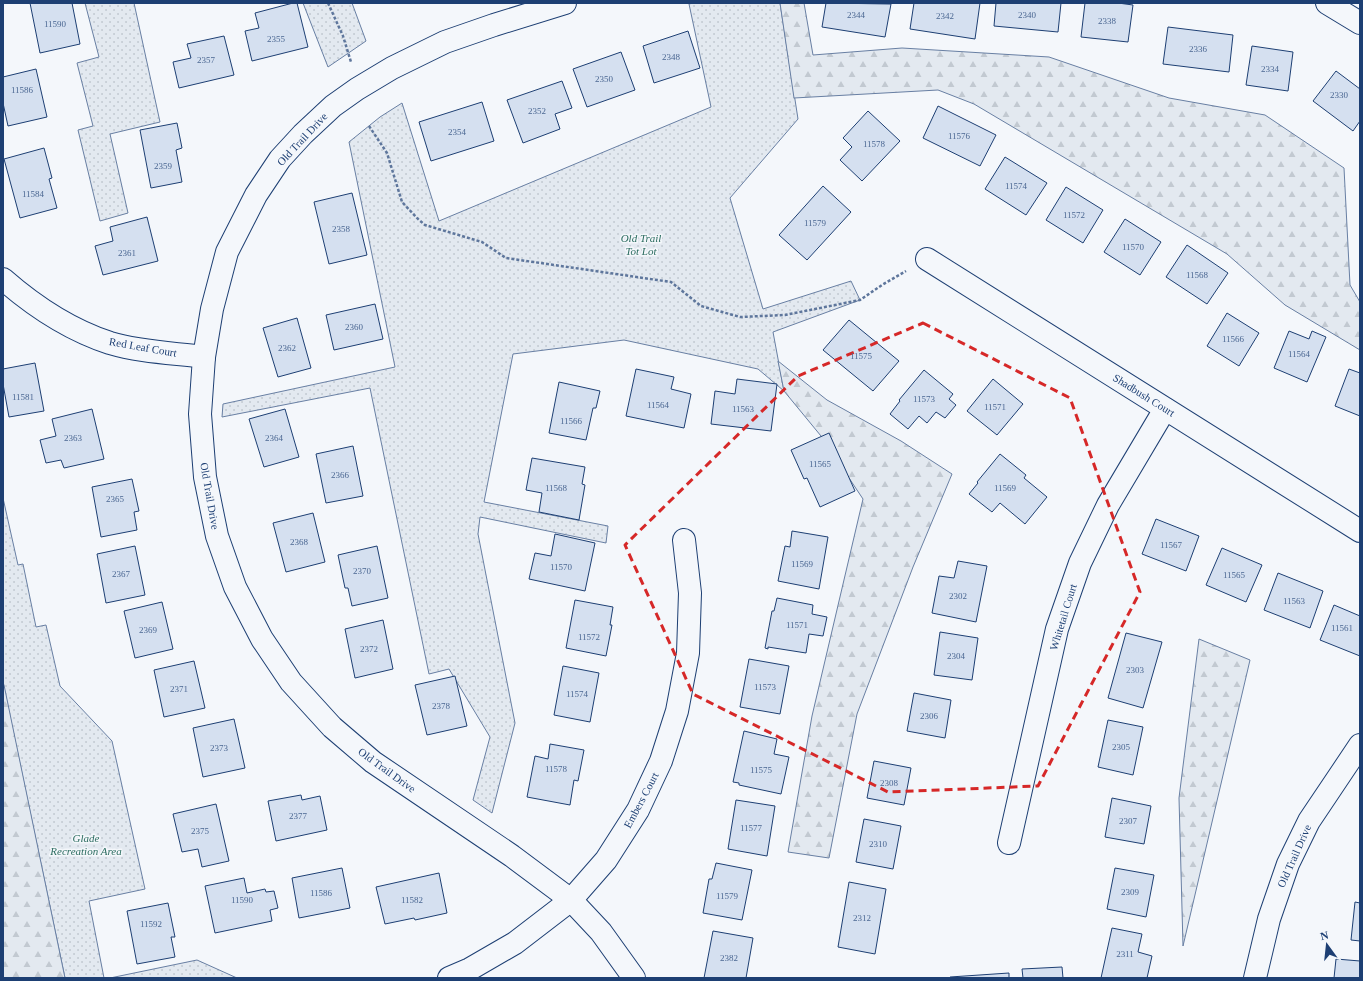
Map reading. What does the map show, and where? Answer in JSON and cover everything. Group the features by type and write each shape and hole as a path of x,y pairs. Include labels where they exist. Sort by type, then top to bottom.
{"street":[{"name":"Old Trail Drive","path":"565,3 445,42 392,68 360,87 333,106 303,134 280,159 256,195 227,252 212,310 204,357 200,414 205,477 217,536 235,587 262,639 291,682 332,727 373,762 512,856 571,900 600,932 634,978"},
{"path":"1327,3 1360,23"},
{"name":"Shadbush Court","path":"927,259 1360,531"},
{"name":"Red Leaf Court","path":"3,279 37,308 72,328 111,343 140,349 204,357"},
{"name":"Whitetail Court","path":"1009,843 1057,629 1080,563 1108,505 1165,409"},
{"name":"Embers Court","path":"449,978 470,969 515,943 571,900 606,860 638,810 661,761 677,711 688,653 690,593 684,540"},
{"name":"Old Trail Drive","path":"1255,978 1268,919 1288,864 1309,821 1360,745"}],"path":[{"path":"328,3 343,36 360,87"},
{"path":"369,126 387,153 402,202 425,225 482,242 506,258 670,282 701,306 740,317 785,315 860,300 882,285 927,259"}],"highlighted area":[{"path":"923,323 1070,398 1140,592 1038,786 888,792 693,694 625,545 798,376"}],"green space":[{"path":"85,3 134,3 160,122 110,134 128,213 100,221 78,130 93,126 77,63 99,57"},
{"path":"303,3 352,3 366,41 328,67"},
{"name":"Old Trail Tot Lot","path":"780,3 798,119 730,198 763,309 851,281 860,300 773,332 784,391 758,369 624,340 513,354 484,502 608,526 606,543 480,517 478,534 515,723 492,813 473,800 490,737 449,669 429,674 370,388 222,417 223,404 395,367 349,142 380,117 402,103 439,221 711,107 689,4"},
{"path":"780,3 804,3 813,55 902,48 1049,57 1169,98 1265,115 1344,168 1350,285 1360,302 1360,350 1285,305 1227,254 974,104 938,90 794,98"},
{"path":"778,361 827,400 901,441 952,474 913,567 857,714 829,858 788,852 812,716 863,499 821,436 784,391"},
{"name":"Glade Recreation Area","path":"3,498 18,565 23,564 36,627 46,625 60,686 112,741 145,889 89,901 104,978 65,978 3,683"},
{"path":"1199,639 1250,660 1183,946 1179,798"},
{"path":"3,683 4,685 65,978 3,978"},
{"path":"197,960 237,978 110,978"}],"building":[{"path":"30,3 72,3 80,44 40,53"},
{"path":"297,3 308,47 252,61 245,31 259,28 255,13"},
{"path":"826,3 891,4 885,37 822,27"},
{"path":"914,3 980,3 975,39 910,29"},
{"path":"996,3 1061,3 1058,32 994,26"},
{"path":"1085,3 1118,3 1133,5 1128,42 1081,37"},
{"path":"1168,27 1233,35 1229,72 1163,64"},
{"path":"688,31 700,68 654,83 643,46"},
{"path":"224,36 234,75 179,88 173,62 191,58 187,44"},
{"path":"1252,46 1293,52 1288,91 1246,85"},
{"path":"621,52 635,90 587,107 573,69"},
{"path":"36,69 47,117 8,126 3,103 3,77"},
{"path":"1336,71 1360,89 1360,121 1353,131 1313,101"},
{"path":"562,81 572,108 555,114 560,129 523,143 507,100"},
{"path":"482,102 494,141 431,161 419,122"},
{"path":"938,106 996,135 980,166 923,138"},
{"path":"868,111 900,141 862,181 840,160 852,147 843,138"},
{"path":"177,123 182,148 176,150 182,182 151,188 140,130"},
{"path":"44,148 52,178 49,179 57,208 20,218 4,159"},
{"path":"1005,157 1047,183 1026,215 985,189"},
{"path":"823,186 851,212 807,260 779,235"},
{"path":"1066,187 1103,210 1083,243 1046,220"},
{"path":"352,193 367,255 329,264 314,202"},
{"path":"147,217 158,261 103,275 95,246 113,241 110,227"},
{"path":"1125,219 1161,242 1140,275 1104,252"},
{"path":"1187,245 1228,273 1207,304 1166,277"},
{"path":"375,304 383,339 334,350 326,315"},
{"path":"1227,313 1259,333 1239,366 1207,346"},
{"path":"297,318 311,368 278,377 263,328"},
{"path":"849,320 899,361 873,391 823,350"},
{"path":"1289,331 1309,339 1312,331 1326,337 1307,382 1274,368"},
{"path":"35,363 44,411 9,417 3,384 3,369"},
{"path":"636,369 674,377 671,389 691,394 684,428 626,416"},
{"path":"1349,369 1360,373 1360,416 1335,406"},
{"path":"924,370 953,394 949,399 956,405 945,418 936,412 927,423 919,416 908,429 890,414 900,401 899,400"},
{"path":"737,379 777,384 771,431 711,424 715,391 735,394"},
{"path":"993,379 1023,404 997,435 967,411"},
{"path":"559,382 600,391 596,408 593,408 586,440 549,433"},
{"path":"92,409 104,459 64,468 61,460 46,463 40,440 56,436 52,419"},
{"path":"285,409 299,457 264,467 249,419"},
{"path":"829,433 855,491 820,507 807,478 804,479 791,450"},
{"path":"353,446 363,496 326,503 316,454"},
{"path":"1000,454 1026,475 1024,478 1047,497 1025,524 1000,503 992,512 969,494"},
{"path":"532,458 585,467 582,484 585,485 579,520 539,512 542,493 526,490"},
{"path":"132,479 139,511 134,512 137,530 101,537 92,487"},
{"path":"313,513 325,562 286,572 273,523"},
{"path":"1156,519 1199,536 1186,571 1142,554"},
{"path":"792,531 828,537 819,589 778,581 785,546 790,547"},
{"path":"555,534 595,543 585,591 529,579 535,553 551,556"},
{"path":"135,546 145,595 106,603 97,554"},
{"path":"377,546 388,598 352,606 348,588 345,588 338,555"},
{"path":"1222,548 1262,565 1246,602 1206,585"},
{"path":"958,561 987,566 976,622 932,613 939,576 954,578"},
{"path":"1278,573 1323,591 1310,628 1264,610"},
{"path":"777,598 813,605 812,614 827,617 823,636 809,634 806,653 768,647 768,649 765,648 772,611 774,611"},
{"path":"575,600 613,607 610,625 612,625 606,656 566,648"},
{"path":"162,602 173,649 135,658 124,611"},
{"path":"1334,605 1360,616 1360,656 1320,640"},
{"path":"383,620 393,669 355,678 345,629"},
{"path":"940,632 978,638 972,680 934,675"},
{"path":"1126,633 1162,642 1143,708 1108,698"},
{"path":"749,659 789,666 780,714 740,707"},
{"path":"194,661 205,708 164,717 154,670"},
{"path":"563,666 599,673 590,722 554,715"},
{"path":"455,676 467,726 427,735 415,685"},
{"path":"914,693 951,700 945,738 907,731"},
{"path":"234,719 245,768 203,777 193,728"},
{"path":"1108,720 1143,727 1133,775 1098,767"},
{"path":"744,731 777,739 774,754 789,757 781,794 739,785 739,783 733,782"},
{"path":"550,744 584,750 578,781 574,780 570,805 527,797 535,756 548,759"},
{"path":"874,761 911,768 904,805 867,798"},
{"path":"301,795 302,800 320,796 327,830 276,841 268,801"},
{"path":"1112,798 1151,806 1144,844 1105,837"},
{"path":"736,800 775,806 767,856 728,849"},
{"path":"216,804 229,861 202,867 198,849 182,852 173,814"},
{"path":"864,819 901,826 893,869 856,862"},
{"path":"716,863 752,870 742,920 703,913 709,879 712,879"},
{"path":"342,868 350,908 299,918 292,878"},
{"path":"1115,868 1154,875 1146,917 1107,909"},
{"path":"439,873 447,913 415,920 414,918 385,924 376,887"},
{"path":"244,878 247,893 265,889 266,892 274,891 278,908 270,910 272,921 215,933 205,886"},
{"path":"849,882 886,889 875,954 838,947"},
{"path":"1355,902 1360,903 1360,941 1351,940"},
{"path":"168,903 175,937 171,937 175,957 137,964 127,911"},
{"path":"1112,928 1142,934 1138,952 1152,956 1147,978 1101,978"},
{"path":"713,931 753,938 746,978 704,978"},
{"path":"1336,959 1360,961 1360,978 1334,978"},
{"path":"1062,967 1063,978 1023,978 1022,969"},
{"path":"1009,973 1009,978 950,978 950,977"}]}
